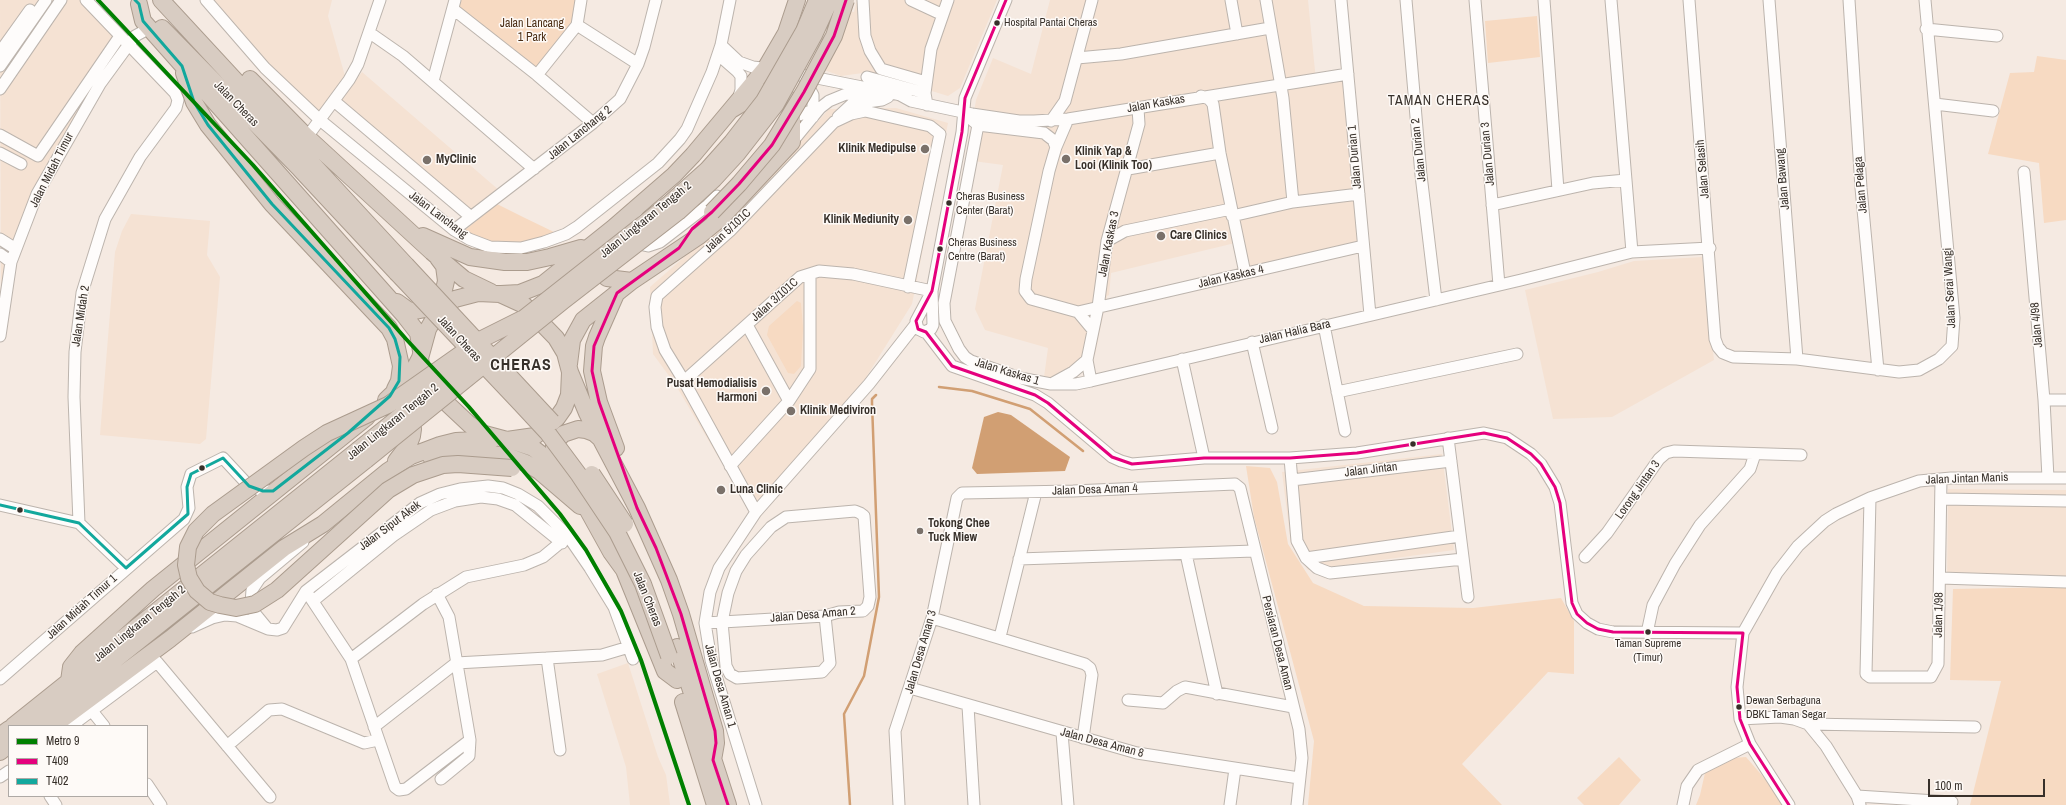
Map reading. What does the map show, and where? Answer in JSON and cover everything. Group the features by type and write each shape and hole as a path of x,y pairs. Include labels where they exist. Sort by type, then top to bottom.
{"highway":[{"name":"Jalan Cheras","path":"161,0 221,63 531,415 579,475 617,532 640,578 673,652 728,805"},
{"path":"68,681 71,667 82,653 175,570 348,433 410,377 421,355 428,329 439,310 455,299 466,295 520,293 543,284 640,205 693,155 765,69 786,34 797,0"},
{"name":"Jalan Lingkaran Tengah 2","path":"33,725 193,589 522,319 670,203 707,170 732,142 764,101 804,31 817,0"},
{"name":"Jalan Lingkaran Tengah 2","path":"14,725 68,681 193,589 678,212 714,179 737,154 776,104 814,35 830,0"},
{"path":"679,248 692,229 712,212 739,184 772,145 804,92 834,36 846,0"},
{"name":"Jalan Cheras","path":"137,2 300,169 402,269"},
{"path":"137,2 143,21 414,327 418,334 422,371 426,381 437,394 469,424 481,433 533,448 558,477"},
{"path":"221,63 242,72 249,78 307,137 432,252 474,285 524,305 556,338 565,353 587,413 637,508 656,548 681,614 715,731 716,743 713,760"},
{"path":"182,66 194,102 212,131 272,204 389,328 395,339 401,366 399,381 390,396"},
{"path":"53,725 170,639 284,548 323,524 388,471 411,456 440,445 456,441 503,440 535,436 558,418 569,395 572,340 578,326 591,312 632,281 699,236 721,218 755,184 792,142 792,108 787,98 780,92 761,92 734,106"},
{"path":"399,222 452,250 470,257 505,262 527,262 550,257 593,244"},
{"path":"613,228 596,251 594,258 597,270 607,278 632,281"},
{"path":"377,286 408,310 422,310 430,308 443,294 446,281 444,266 432,252"},
{"path":"617,293 596,337 592,358 592,371 599,402 637,508"},
{"path":"522,319 482,339 388,406 328,433 304,448 213,514 196,531 188,547 186,564 189,578 197,591 210,602 236,608 255,604 277,590 388,490 413,475 443,465 458,464 512,468 558,477"},
{"path":"348,433 385,411 401,411 408,417 413,429 409,444 388,471"},
{"path":"558,477 554,454 554,444 563,434 578,429 586,430 594,433 602,440"},
{"path":"388,471 442,454 474,452 492,453 526,463 558,477 575,487 611,552 624,570 665,671 677,680"},
{"name":"Jalan Cheras","path":"673,652 677,680 715,805"},
{"path":"5,745 8,733"}],"street":[{"path":"0,66 9,44 37,0"},
{"path":"9,44 46,0"},
{"path":"0,89 61,0"},
{"path":"86,0 128,44"},
{"name":"Jalan Lanchang","path":"206,0 265,68 320,120 454,230 469,239 490,247 521,248 566,234 658,163 669,152 687,129 712,72 720,50 730,0"},
{"path":"307,137 334,101 358,64 370,33 380,0"},
{"path":"537,75 578,25 581,0"},
{"name":"Jalan Lanchang 2","path":"454,230 534,169 620,99 638,64 649,33 656,0"},
{"path":"863,0 864,36 870,51 881,69 925,88"},
{"path":"911,0 941,14"},
{"path":"927,105 925,88 931,50 941,14 948,0"},
{"path":"931,326 932,291 962,132 965,98 1006,0"},
{"path":"1051,121 1065,101 1092,0"},
{"path":"1231,0 1237,34"},
{"path":"1266,0 1279,84 1283,98 1293,202"},
{"name":"Jalan Durian 1","path":"1341,0 1370,315"},
{"name":"Jalan Durian 2","path":"1406,0 1421,175 1436,300"},
{"name":"Jalan Durian 3","path":"1475,0 1499,285"},
{"path":"1544,0 1558,190"},
{"path":"1611,0 1632,252"},
{"name":"Jalan Selasih","path":"1689,0 1710,248 1715,339"},
{"name":"Jalan Bawang","path":"1769,0 1797,359"},
{"name":"Jalan Pelaga","path":"1848,0 1861,188 1878,370"},
{"name":"Jalan Serai Wangi","path":"1715,339 1723,353 1732,358 1797,359 1899,372 1919,370 1939,359 1952,346 1954,318 1924,0"},
{"path":"433,81 454,4 592,123"},
{"path":"578,25 638,64"},
{"path":"1077,58 1121,54 1270,28"},
{"path":"1926,29 1997,36"},
{"name":"Jalan Midah Timur","path":"0,336 11,262 41,187 78,121 128,44 139,33 151,30"},
{"path":"370,33 404,56 534,169"},
{"path":"3,137 38,156 120,36"},
{"path":"9,44 22,55"},
{"name":"Jalan Midah 2","path":"79,523 74,397 75,352 82,293 105,219 140,157 176,108 178,100 175,93 128,44"},
{"path":"720,50 737,71 742,82 734,106"},
{"name":"Jalan Kaskas","path":"720,50 739,62 752,67 801,74 841,82 900,95 911,101 927,105 1019,121 1051,121 1068,119 1201,96 1348,74"},
{"path":"249,78 255,78 260,75 265,68"},
{"path":"841,82 867,77 881,69"},
{"path":"712,72 737,71"},
{"path":"801,74 813,95 816,112"},
{"path":"867,77 925,88"},
{"path":"1213,104 1222,93"},
{"path":"792,142 816,112 834,98 846,94 866,94 911,101"},
{"path":"1201,96 1209,99 1213,104 1220,153 1245,273"},
{"name":"Jalan 5/101C","path":"756,512 684,381 665,350 657,326 657,296 730,231 787,174 841,113 852,104 882,100 888,97"},
{"name":"Jalan Lanchang","path":"334,101 471,217"},
{"path":"1065,101 1068,119 1056,147 1040,213 1025,291 1031,299 1078,312 1098,307"},
{"path":"1935,104 1993,111"},
{"name":"Jalan Kaskas 3","path":"1091,381 1087,360 1098,307 1107,241 1128,169 1139,124 1138,108"},
{"name":"Jalan 5/101C","path":"834,122 851,114 865,111 930,126 940,134 908,287"},
{"path":"640,205 631,227 633,239 639,244 648,246 660,242 708,205 793,117 816,112"},
{"name":"Jalan Kaskas","path":"963,112 978,125"},
{"path":"978,125 1038,131 1049,136 1056,147"},
{"name":"Jalan Kaskas 1","path":"978,125 944,303 945,321 959,349 965,357 971,361 1020,378 1051,384 1076,384 1091,381"},
{"path":"0,153 21,164"},
{"path":"1128,169 1220,153"},
{"name":"Jalan 4/98","path":"2024,172 2044,400 2048,478"},
{"path":"755,184 774,175 787,174"},
{"path":"1492,205 1593,183 1626,180"},
{"path":"1107,241 1125,231 1293,202 1359,194"},
{"path":"0,239 16,249"},
{"name":"Jalan Kaskas 4","path":"1098,307 1363,246"},
{"name":"Jalan Halia Bara","path":"1091,381 1499,285 1632,252 1710,248"},
{"path":"0,254 11,262"},
{"name":"Jalan 3/101C","path":"684,381 800,277 819,271 853,274 932,291"},
{"path":"730,466 789,401 810,369 810,274"},
{"path":"931,326 918,329 918,320 932,291"},
{"path":"1078,312 1093,330"},
{"path":"918,320 928,315 931,326"},
{"name":"Jalan Desa Aman 1","path":"756,805 711,660 705,624 710,592 719,568 756,512 869,384 918,320"},
{"path":"747,325 789,401"},
{"path":"1324,325 1345,431"},
{"name":"Jalan Jintan","path":"931,326 943,346 948,361 958,369 1035,395 1048,402 1112,457 1121,462 1132,464 1204,458 1290,458 1406,446 1473,434 1496,434 1507,438 1531,454 1549,476 1560,503 1569,590 1572,603 1577,614 1587,623 1598,629 1613,632 1743,633"},
{"path":"1252,342 1272,428"},
{"path":"1337,392 1517,354"},
{"path":"1182,359 1204,458"},
{"name":"Jalan Kaskas 1","path":"1051,384 1073,372 1087,360"},
{"path":"2044,400 2066,400"},
{"path":"1448,438 1468,597"},
{"name":"Lorong Jintan 3","path":"1585,557 1607,533 1659,459 1666,453 1674,451 1801,455"},
{"path":"1648,633 1653,605 1675,564 1700,525 1750,469 1755,454"},
{"path":"126,568 188,514 187,487 191,474 223,458 246,484 258,490 273,491"},
{"path":"1290,458 1297,541 1306,558 1317,568 1330,573 1463,559"},
{"name":"Jalan Jintan","path":"1292,480 1451,461"},
{"name":"Jalan Jintan Manis","path":"1743,633 1777,572 1798,546 1825,521 1870,498 1914,483 1941,479 2066,478"},
{"name":"Jalan 1/98","path":"1870,498 1866,674 1870,677 1930,677 1938,664 1941,479"},
{"path":"241,517 246,497 246,484"},
{"name":"Jalan Desa Aman 4","path":"957,498 962,493 970,491 1036,492 1235,484"},
{"name":"Persiaran Desa Aman","path":"1235,484 1240,488 1254,552 1299,729 1301,751 1297,805"},
{"name":"Jalan Siput Akek","path":"268,629 277,630 283,628 306,591 420,503 440,494 460,488 488,486 503,488 518,494 538,506 590,568 614,607 633,659"},
{"path":"1000,637 1036,492"},
{"path":"314,601 393,536 431,510 455,501 481,497 498,499 515,505 565,539 543,557 524,565 466,577 437,594 351,659"},
{"name":"Jalan Desa Aman 3","path":"899,805 895,731 932,618 957,498"},
{"path":"1941,499 2066,501"},
{"path":"0,505 79,523"},
{"name":"Jalan Desa Aman 2","path":"705,624 825,616 836,612 863,611 868,606 870,597 864,516 855,512 786,517 779,521 746,555 736,572 728,593 722,622"},
{"name":"Jalan Midah Timur 1","path":"0,679 126,568 79,523"},
{"path":"268,629 252,610 252,590 260,578 323,524"},
{"path":"1306,558 1460,536"},
{"path":"1019,559 1254,552"},
{"path":"1186,554 1217,694"},
{"path":"1940,578 2066,582"},
{"path":"306,591 351,659 394,787 399,790 406,789 470,740"},
{"path":"437,594 449,617 470,740 469,756 441,779"},
{"path":"170,639 212,618 225,615 237,616 268,629"},
{"path":"722,622 726,666 730,674 737,678 822,672 830,662 825,616"},
{"path":"932,618 1000,637 1085,664 1090,668 1092,675 1082,738"},
{"path":"1743,633 1737,687 1740,718 1750,744 1789,805"},
{"path":"374,727 456,663 602,655 629,647"},
{"path":"547,658 560,750"},
{"path":"72,725 157,662 270,797"},
{"path":"1128,700 1163,703 1177,691 1185,687 1293,707"},
{"name":"Jalan Desa Aman 8","path":"910,688 1062,733 1137,753 1299,778"},
{"path":"968,706 974,805"},
{"path":"227,746 269,710 282,709 364,743 378,740"},
{"path":"92,711 103,725"},
{"path":"1740,718 1780,717 1794,719 1808,724 1975,727"},
{"path":"1808,724 1826,746 1858,800 1952,802"},
{"path":"1062,733 1068,805"},
{"path":"1683,805 1687,786 1698,770 1750,744"},
{"path":"1230,805 1235,769"},
{"path":"148,786 161,805"}],"shaded area":[{"path":"0,0 93,0 128,38 37,190 1,299"},
{"path":"210,0 332,0 328,16 345,76 318,113 269,68"},
{"path":"857,0 997,0 960,88 948,96 870,72 841,76 824,70 848,11 854,12"},
{"path":"1050,0 1308,0 1316,81 1346,77 1358,244 1243,270 1235,243 1111,273 1109,295 1107,296 1095,355 1079,371 1054,377 1044,377 1048,348 985,330 975,309 1003,165 966,160 976,100 993,58 1031,74"},
{"path":"362,72 500,191 471,213 339,101"},
{"path":"896,108 948,123 912,304 865,379 752,514 675,384 653,354 650,287 739,209 829,109"},
{"path":"131,214 210,221 207,255 220,277 206,439 200,444 100,435 115,252 122,231"},
{"path":"1702,257 1714,360 1612,417 1553,419 1525,290 1598,272 1634,261"},
{"path":"998,412 1011,415 1070,457 1065,471 977,474 972,468 984,417"},
{"path":"1442,454 1454,550 1308,570 1291,544 1282,472"},
{"path":"1948,489 2066,490 2066,585 1947,585"},
{"path":"628,663 658,757 666,775 670,805 630,805 626,767 597,674"}],"green space":[{"name":"Jalan Lancang 1 Park","path":"455,0 581,0 577,25 537,75 453,9"},
{"path":"1537,16 1540,57 1488,63 1485,21"},
{"path":"2037,56 2066,60 2066,220 2044,223 2039,163 1988,154 2010,73 2034,72"},
{"path":"497,204 556,233 529,241 501,245 476,238 465,230"},
{"path":"797,301 801,303 803,328 801,366 794,374 788,373 767,335 769,326"},
{"path":"1246,466 1270,468 1277,482 1288,544 1313,583 1364,606 1473,608 1561,598 1574,621 1574,674 1548,672 1462,764 1502,805 1308,805 1314,741 1254,517"},
{"path":"2066,587 2066,805 1970,805 2001,681 1950,680 1953,589"},
{"path":"1619,757 1641,780 1619,805 1584,805 1577,798"},
{"path":"1746,757 1779,795 1784,805 1696,805 1705,773 1733,758"}],"waterway":[{"path":"939,387 972,391 1030,409 1083,451"},
{"path":"850,805 844,714 864,676 879,597 872,403 872,399 876,395"}],"metro line":[{"name":"9","path":"98,0 253,165 406,339 469,407 560,514 586,550 621,611 641,660 689,805"}],"transit line":[{"name":"T402","path":"0,505 79,523 126,568 188,514 187,487 191,474 223,458 249,486 263,491 273,491 348,433 390,396 399,381 400,357 395,339 389,328 272,204 208,125 194,102 182,66 143,21 139,4 135,0"},
{"name":"T409","path":"728,805 713,760 716,743 715,731 681,614 656,548 637,508 599,402 592,371 594,346 617,293 679,248 692,229 712,212 739,184 772,145 804,92 834,36 846,0"},
{"name":"T409","path":"1006,0 965,98 962,132 932,291 916,321 918,329 926,332 952,366 1035,395 1048,403 1112,457 1132,464 1204,458 1290,458 1357,453 1484,433 1507,438 1531,454 1541,464 1555,487 1560,503 1572,603 1577,614 1587,623 1598,629 1613,632 1743,633 1737,687 1740,719 1750,744 1789,805"}],"place":[{"name":"Hospital Pantai Cheras","path":"997,23"},
{"name":"Klinik Medipulse","path":"925,149"},
{"name":"Klinik Yap & Looi (Klinik Too)","path":"1066,159"},
{"name":"MyClinic","path":"427,160"},
{"name":"Cheras Business Center (Barat)","path":"949,203"},
{"name":"Klinik Mediunity","path":"908,220"},
{"name":"Care Clinics","path":"1161,236"},
{"name":"Cheras Business Centre (Barat)","path":"940,249"},
{"name":"Pusat Hemodialisis Harmoni","path":"766,391"},
{"name":"Klinik Mediviron","path":"791,411"},
{"name":"Luna Clinic","path":"721,490"},
{"name":"Tokong Chee Tuck Miew","path":"920,531"},
{"name":"Taman Supreme (Timur)","path":"1648,632"},
{"name":"Dewan Serbaguna DBKL Taman Segar","path":"1739,707"}],"district":[{"name":"TAMAN CHERAS","path":"1439,101"},
{"name":"CHERAS","path":"521,366"}]}
